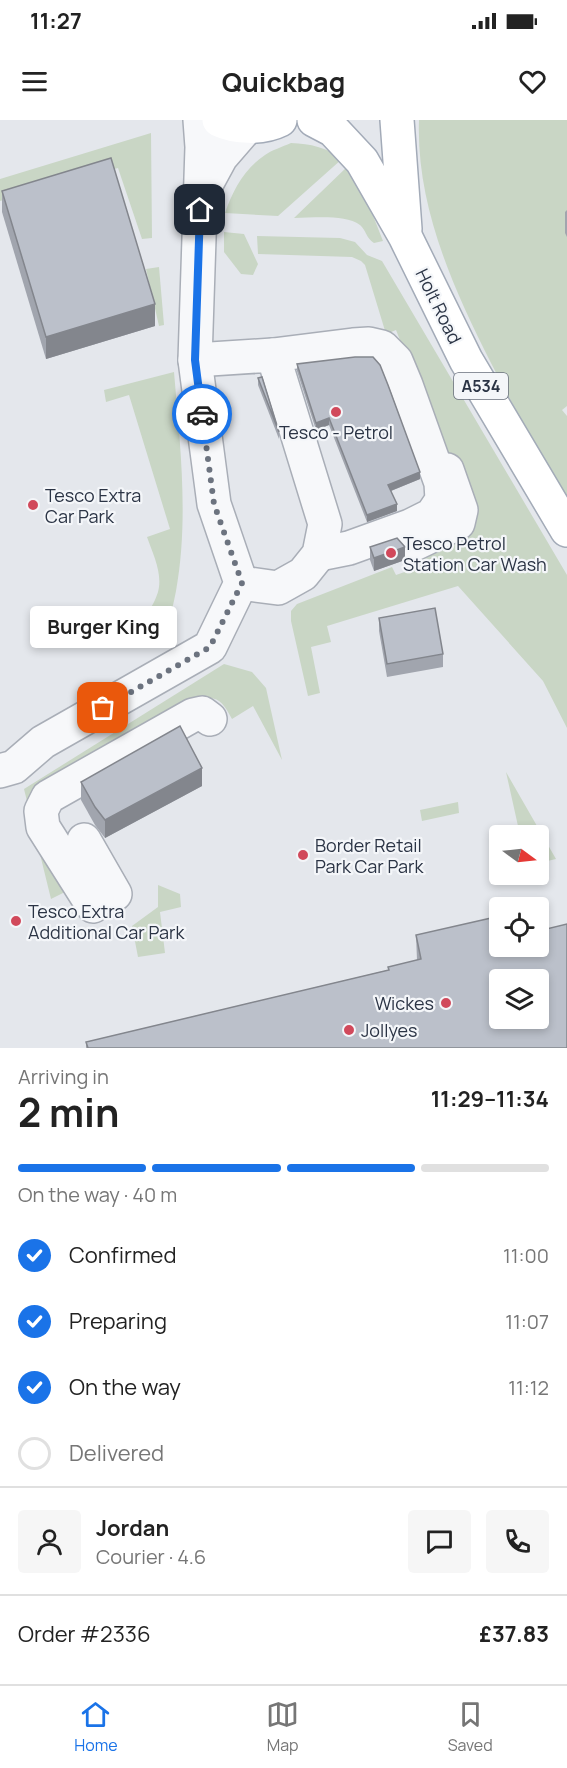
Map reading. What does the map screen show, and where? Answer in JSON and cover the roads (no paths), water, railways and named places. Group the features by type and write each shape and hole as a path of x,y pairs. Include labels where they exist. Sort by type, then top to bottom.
{"main road":[{"path":"233,123 273,123 280,120"},
{"name":"Holt Road","path":"314,120 333,130 362,160 405,236 466,360 567,530"},
{"name":"Holt Road","path":"398,122 405,236"}],"lane":[{"path":"0,771 14,767 43,742 210,647 242,583 214,504 195,360 202,147 200,120"},
{"path":"200,196 222,157 233,123"},
{"path":"195,360 273,355 369,344 382,347 396,361 441,483 441,500 432,515 410,526 349,548 319,554"},
{"path":"242,583 279,588 303,574 319,554 325,524 273,355"},
{"path":"84,840 104,900 42,827 41,811 48,797 193,715 202,713 210,719"}],"place":[{"name":"Tesco - Petrol","path":"336,412"},
{"name":"Tesco Extra Car Park","path":"33,505"},
{"name":"Tesco Petrol Station Car Wash","path":"391,553"},
{"name":"Burger King","path":"103,708"},
{"name":"Border Retail Park Car Park","path":"303,855"},
{"name":"Tesco Extra Additional Car Park","path":"16,921"},
{"name":"Wickes","path":"446,1003"},
{"name":"Jollyes","path":"349,1030"}]}
